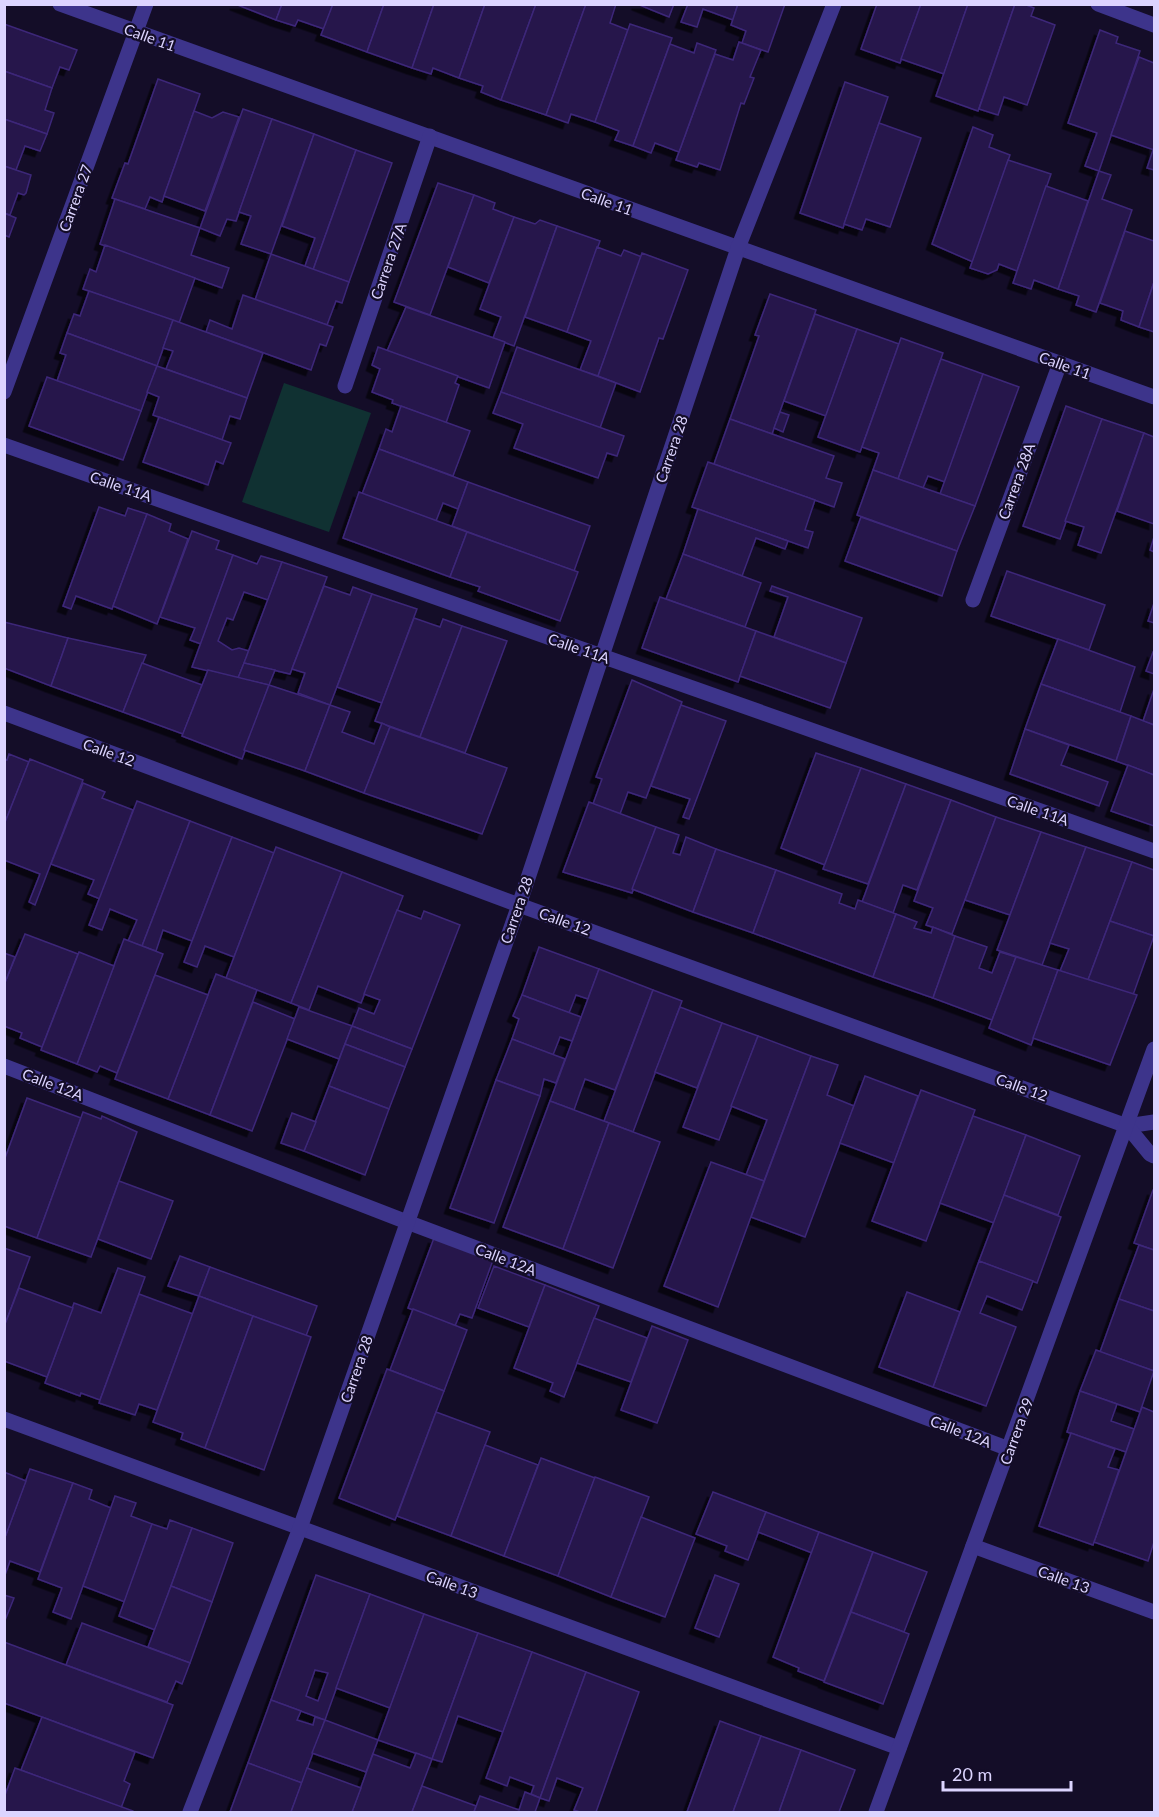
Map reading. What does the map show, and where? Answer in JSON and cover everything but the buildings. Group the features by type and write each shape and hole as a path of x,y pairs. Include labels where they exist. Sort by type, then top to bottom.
{"street":[{"name":"Calle 11","path":"60,4 1155,397"},
{"name":"Carrera 27","path":"4,392 146,4"},
{"name":"Carrera 28","path":"190,1812 300,1528 519,904 738,248 834,4"},
{"path":"1098,4 1155,25"},
{"name":"Carrera 27A","path":"345,386 430,136"},
{"name":"Carrera 28A","path":"973,600 1060,363"},
{"name":"Calle 11A","path":"4,445 1155,851"},
{"name":"Calle 12","path":"4,714 1127,1126 1155,1122"},
{"name":"Carrera 29","path":"876,1812 1155,1049"},
{"name":"Calle 12A","path":"4,1066 407,1222 1009,1449"},
{"path":"1127,1126 1150,1154 1155,1156"},
{"name":"Calle 13","path":"4,1419 900,1748"},
{"name":"Calle 13","path":"973,1546 1155,1612"}],"green space":[{"path":"284,383 371,413 329,532 242,502"}]}
